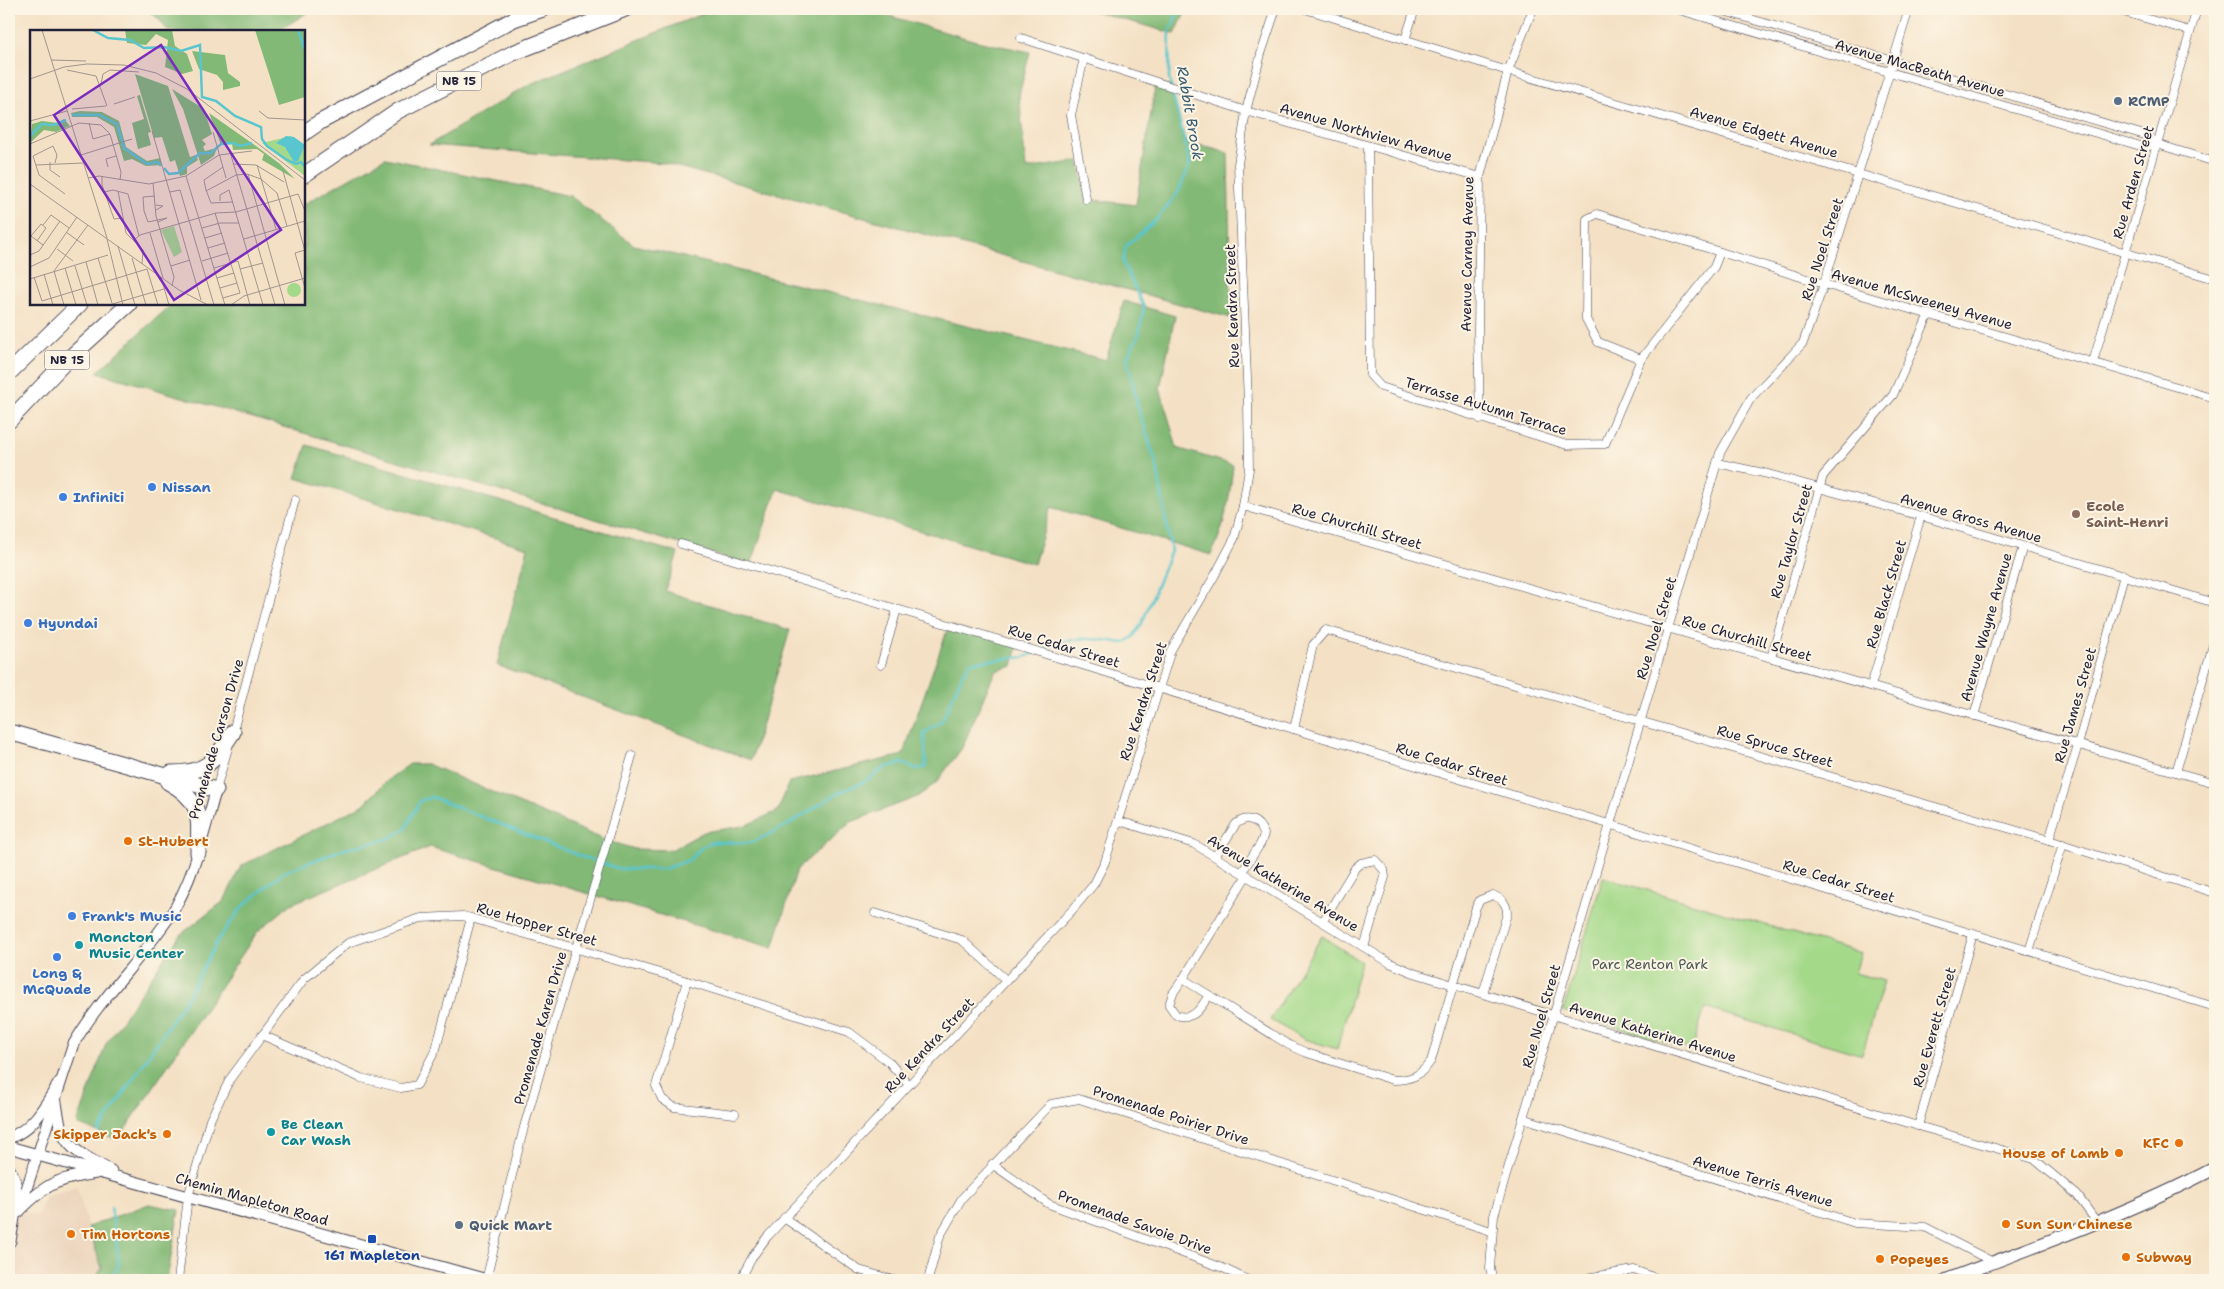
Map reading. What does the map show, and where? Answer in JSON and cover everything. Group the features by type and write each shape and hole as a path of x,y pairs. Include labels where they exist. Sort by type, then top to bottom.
{"highway":[{"name":"NB 15","path":"305,132 329,117 514,20 543,9"},
{"name":"NB 15","path":"305,174 398,111 513,53 625,9"},
{"name":"NB 15","path":"9,374 79,305"},
{"name":"NB 15","path":"9,421 64,363 128,305"},
{"path":"9,429 100,331"},
{"path":"12,731 216,790"},
{"path":"149,772 186,773 207,766 217,757 233,732"},
{"path":"149,772 181,789 191,798 198,809 198,853"}],"main road":[{"path":"9,1138 28,1129 39,1116 60,1082"},
{"path":"55,1098 61,1127 66,1140 76,1150 125,1179"},
{"name":"Chemin Mapleton Road","path":"9,1147 486,1280"},
{"path":"1946,1280 2185,1184 2215,1168"},
{"path":"9,1169 15,1183 9,1243"},
{"path":"19,1211 36,1194 57,1180 100,1172"}],"street":[{"name":"Rue Kendra Street","path":"740,1280 753,1256 784,1218 1094,884 1105,862 1171,650 1230,546 1243,506 1249,470 1238,164 1246,111 1261,54 1276,9"},
{"name":"Avenue Edgett Avenue","path":"1305,9 1508,71 2215,279"},
{"path":"1405,40 1415,9"},
{"name":"Avenue Carney Avenue","path":"1480,419 1478,335 1480,177 1508,71 1533,9"},
{"name":"Avenue MacBeath Avenue","path":"1676,9 2144,147 2157,144"},
{"name":"Avenue MacBeath Avenue","path":"1717,9 2148,136 2157,144 2215,162"},
{"name":"Rue Noel Street","path":"1494,1280 1490,1268 1491,1231 1494,1216 1720,453 1751,398 1803,342 1824,284 1909,9"},
{"path":"2113,9 2190,31"},
{"name":"Rue Arden Street","path":"2093,362 2197,9"},
{"name":"Avenue Northview Avenue","path":"1021,38 1246,111 1480,177"},
{"path":"1084,58 1071,115 1086,200"},
{"path":"2063,123 2067,112"},
{"name":"Terrasse Autumn Terrace","path":"1368,146 1370,375 1381,387 1480,419 1567,445 1605,444 1641,359 1714,267 1720,252"},
{"name":"Avenue McSweeney Avenue","path":"1641,359 1598,342 1586,319 1587,219 1597,214 1824,284 2215,398"},
{"name":"Rue Taylor Street","path":"1770,658 1823,476 1893,395 1929,314"},
{"name":"Avenue Gross Avenue","path":"1718,463 1921,516 2215,603"},
{"name":"Promenade Carson Drive","path":"9,1243 73,1045 86,1022 171,915 198,853 233,732 295,500"},
{"name":"Rue Churchill Street","path":"1243,506 1770,658 2215,783"},
{"name":"Rue Black Street","path":"1871,686 1875,678 1921,516"},
{"name":"Rue Cedar Street","path":"681,544 2215,1007"},
{"name":"Avenue Wayne Avenue","path":"1974,716 2023,546"},
{"name":"Rue James Street","path":"2049,840 2078,745 2124,575"},
{"path":"882,665 897,609"},
{"name":"Rue Spruce Street","path":"1294,729 1313,645 1326,630 2063,844 2215,893"},
{"path":"2176,772 2215,638"},
{"name":"Promenade Karen Drive","path":"486,1280 524,1126 632,756"},
{"name":"Avenue Katherine Avenue","path":"1119,820 1194,844 1216,855 1390,963 1406,970 1918,1126 2034,1159 2077,1195 2096,1221"},
{"path":"1209,995 1195,1014 1190,1017 1176,1015 1169,1005 1170,999 1261,843 1264,834 1258,823 1252,820 1240,820 1216,855"},
{"path":"2029,951 2063,844"},
{"path":"1323,921 1356,868 1361,863 1375,860 1384,870 1385,877 1364,947"},
{"path":"1183,979 1289,1045 1307,1054 1393,1080 1408,1080 1423,1073 1432,1061 1476,907 1480,900 1493,895 1504,902 1507,907 1507,914 1483,993"},
{"path":"875,913 962,940 1006,980"},
{"name":"Rue Hopper Street","path":"178,1280 188,1197 210,1120 230,1079 304,979 348,943 421,918 463,916 471,918 687,981 849,1032 889,1062 908,1084"},
{"path":"262,1035 361,1078 401,1088 417,1085 436,1049 471,918"},
{"name":"Rue Everett Street","path":"1918,1126 1973,934"},
{"path":"687,981 656,1086 662,1099 674,1107 735,1114"},
{"name":"Promenade Poirier Drive","path":"928,1280 940,1236 962,1198 992,1164 1051,1104 1079,1099 1491,1231"},
{"name":"Avenue Terris Avenue","path":"1523,1118 1855,1223 1925,1227 1993,1262"},
{"name":"Promenade Savoie Drive","path":"992,1164 1049,1204 1224,1268 1245,1280"},
{"path":"784,1218 859,1270 894,1280"},
{"path":"1582,1280 1634,1270 1661,1280"},
{"path":"1961,1275 1980,1280"}],"shaded area":[{"path":"77,1187 102,1268 94,1280 9,1280 9,1208 37,1216 46,1196"}],"green space":[{"path":"146,9 313,9 280,30 167,30 159,19"},
{"path":"714,9 865,9 976,41 1030,52 1019,95 1026,169 1079,161 1086,199 1136,205 1156,82 1171,87 1185,141 1228,153 1231,318 664,163 429,145 528,85"},
{"path":"1086,9 1187,9 1175,34"},
{"path":"385,158 570,196 634,245 1106,360 1124,301 1175,316 1160,388 1177,448 1233,465 1226,511 1216,545 1211,555 1051,507 1034,564 777,489 751,565 97,372 171,305 305,305 305,203"},
{"path":"307,445 678,553 665,591 790,630 751,760 497,665 528,548 296,478"},
{"path":"949,625 1018,645 1013,666 995,671 962,748 936,783 917,797 851,822 797,869 773,948 430,847 291,904 257,932 118,1140 77,1124 106,1044 180,935 224,901 241,866 363,805 390,778 410,764 427,764 607,841 635,849 671,850 704,832 744,826 778,811 789,782 903,755"},
{"name":"Parc Renton Park","path":"1603,877 1861,953 1855,973 1884,981 1862,1055 1705,1008 1692,1050 1563,1011"},
{"path":"1322,936 1361,962 1337,1049 1304,1039 1270,1020"},
{"path":"149,1204 179,1210 167,1280 94,1280 102,1268 88,1227"}],"waterway":[{"path":"9,25 18,9"},
{"name":"Rabbit Brook","path":"1040,651 1073,640 1100,639 1124,643 1133,637 1142,623 1171,551 1157,466 1139,411 1127,358 1139,334 1144,307 1123,262 1126,246 1156,220 1178,193 1190,164 1169,78 1170,30 1179,9"},
{"path":"98,1132 188,996 219,938 243,906 284,872 341,850 388,839 405,829 420,801 432,797 580,856 620,869 664,869 689,860 702,847 713,842 751,843 788,825 838,793 866,781 886,767 902,763 916,769 926,767 924,733 942,721 963,673 971,662 1025,657 1035,653"},
{"path":"111,1207 119,1263 112,1280"}],"place":[{"name":"RCMP","path":"2118,101"},
{"name":"Nissan","path":"152,487"},
{"name":"Infiniti","path":"63,497"},
{"name":"Ecole Saint-Henri","path":"2076,514"},
{"name":"Hyundai","path":"28,623"},
{"name":"St-Hubert","path":"128,841"},
{"name":"Frank's Music","path":"72,916"},
{"name":"Moncton Music Center","path":"79,945"},
{"name":"Long & McQuade","path":"57,957"},
{"name":"Be Clean Car Wash","path":"271,1132"},
{"name":"Skipper Jack's","path":"167,1134"},
{"name":"KFC","path":"2179,1143"},
{"name":"House of Lamb","path":"2119,1153"},
{"name":"Sun Sun Chinese","path":"2006,1224"},
{"name":"Quick Mart","path":"459,1225"},
{"name":"Tim Hortons","path":"71,1234"},
{"name":"161 Mapleton","path":"372,1239"},
{"name":"Subway","path":"2126,1257"},
{"name":"Popeyes","path":"1880,1259"}]}
